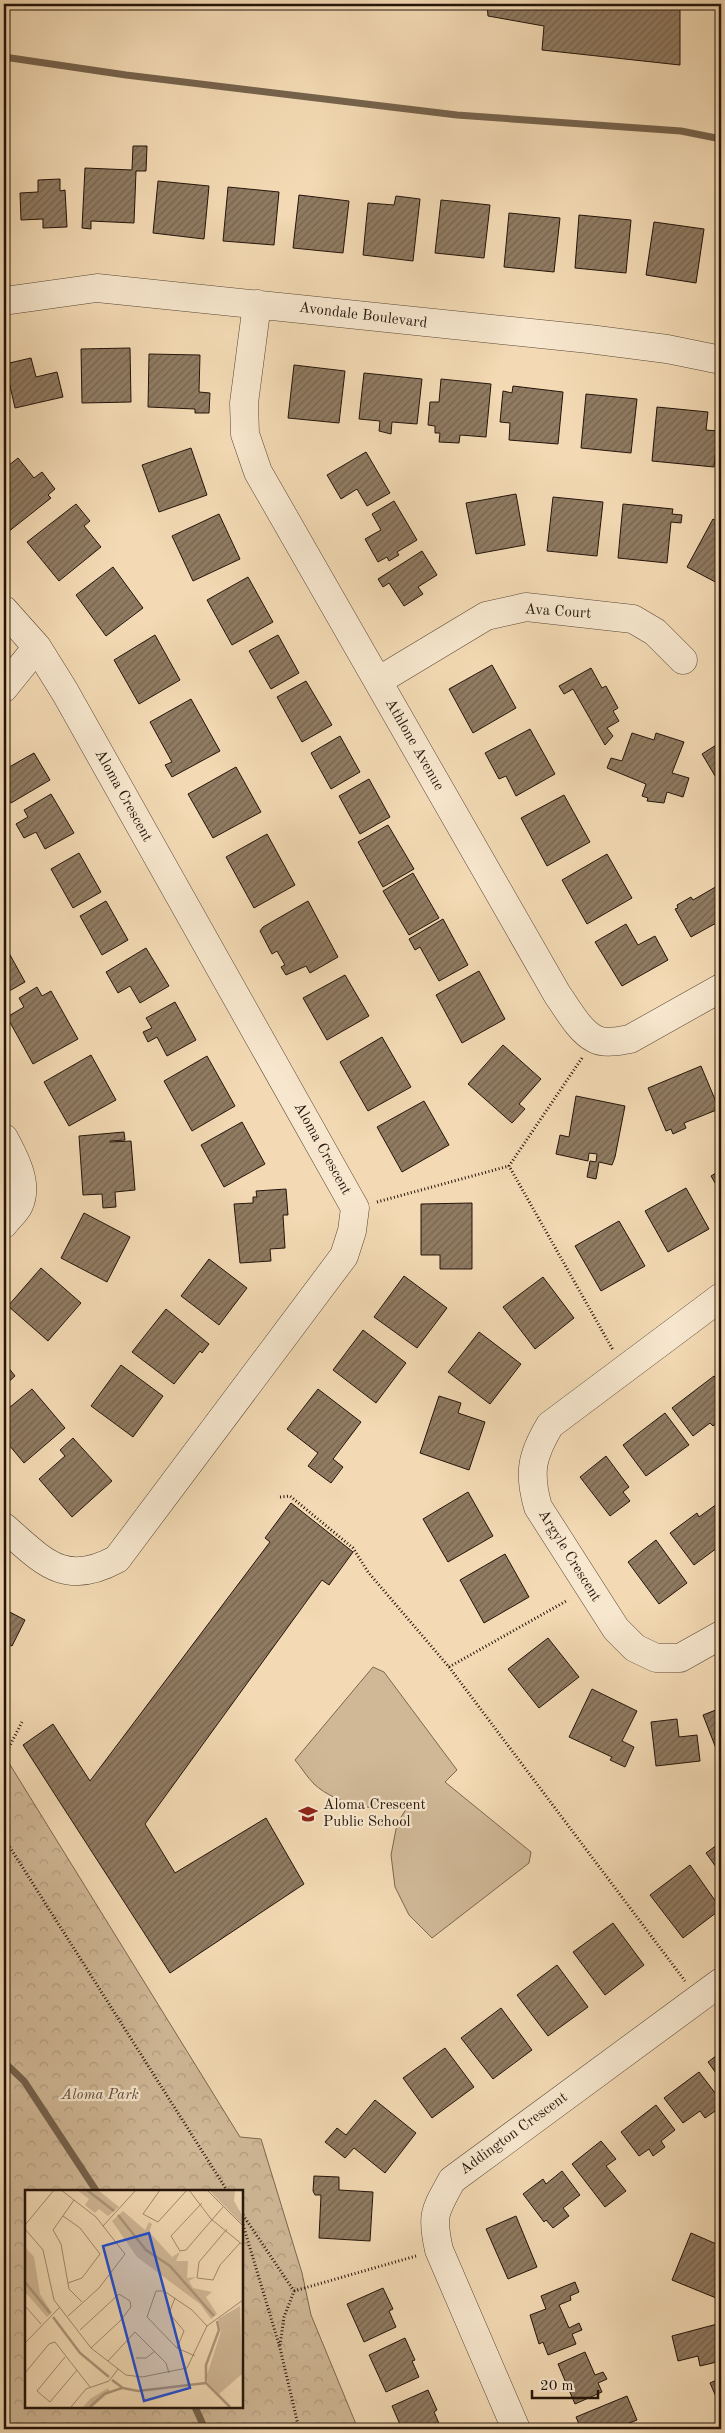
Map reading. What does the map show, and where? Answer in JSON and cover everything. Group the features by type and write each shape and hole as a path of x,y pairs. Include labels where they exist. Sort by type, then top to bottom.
{"street":[{"name":"Avondale Boulevard","path":"4,301 97,288 426,324 589,339 667,349 721,360"},
{"name":"Athlone Avenue","path":"257,304 244,403 245,434 258,472 556,994 578,1023 595,1039"},
{"name":"Ava Court","path":"378,682 486,616 526,607 632,619 655,632 683,660"},
{"name":"Aloma Crescent","path":"4,610 37,646 355,1208 352,1231 344,1256 117,1559 101,1568 82,1572 61,1570 44,1562 4,1527"},
{"path":"4,688 37,646"},
{"path":"595,1039 615,1042 630,1039 721,988"},
{"path":"4,1138 15,1159 22,1182 19,1205 4,1224"},
{"name":"Argyle Crescent","path":"721,1298 550,1425 538,1445 531,1471 532,1488 538,1507 616,1629 635,1648 656,1658 680,1658 721,1635"},
{"name":"Addington Crescent","path":"516,2429 439,2250 433,2223 439,2204 452,2180 721,1982"}],"path":[{"path":"355,1208 509,1166 595,1039"},
{"path":"509,1166 625,1370"},
{"path":"280,1497 290,1496 353,1548 368,1572 449,1667 698,1999"},
{"path":"449,1667 590,1588"},
{"path":"4,1757 22,1722"},
{"path":"4,1838 227,2190"},
{"path":"242,2213 294,2291"},
{"path":"242,2221 280,2348 299,2429"},
{"path":"294,2291 439,2250"},
{"path":"280,2348 284,2317 294,2291"}],"green space":[{"path":"373,1667 384,1672 457,1770 445,1782 531,1852 529,1863 432,1938 409,1915 395,1887 391,1855 397,1824 409,1804 397,1807 372,1808 346,1802 323,1791 314,1784 295,1760"},
{"name":"Aloma Park","path":"4,1755 240,2137 261,2139 302,2273 311,2315 358,2429 4,2429"}],"building":[{"path":"487,4 680,4 680,65 542,50 544,26 488,16"},
{"path":"133,146 147,146 146,171 136,171 134,223 91,221 91,229 82,228 85,168 132,170"},
{"path":"60,179 60,191 65,190 67,227 43,228 43,219 21,220 20,193 38,192 38,180"},
{"path":"158,181 209,186 204,239 153,233"},
{"path":"228,187 279,192 274,245 223,241"},
{"path":"299,195 349,201 343,253 293,248"},
{"path":"396,196 420,199 413,261 363,255 368,203 394,205"},
{"path":"441,200 490,205 484,258 435,253"},
{"path":"509,213 560,218 554,272 504,267"},
{"path":"579,215 631,220 626,273 575,268"},
{"path":"654,222 704,229 696,283 646,275"},
{"path":"721,246 721,265 717,264"},
{"path":"130,348 131,402 82,403 81,349"},
{"path":"149,354 200,355 199,392 210,393 209,413 195,413 195,409 148,407"},
{"path":"31,358 36,377 57,372 63,397 15,408 5,364"},
{"path":"294,365 345,371 339,423 288,418"},
{"path":"364,373 422,379 417,424 392,422 391,434 379,431 380,421 359,419"},
{"path":"441,379 491,384 486,437 460,435 459,443 439,442 440,433 435,433 435,426 428,425 430,402 439,402"},
{"path":"513,386 563,392 558,444 509,440 510,423 500,422 503,391 512,393"},
{"path":"586,394 637,399 631,453 581,448"},
{"path":"657,407 708,412 706,430 718,431 714,467 652,461"},
{"path":"191,448 207,495 159,512 142,465"},
{"path":"366,452 390,493 367,506 357,489 341,499 327,475"},
{"path":"18,458 34,478 42,472 55,489 48,495 51,498 8,532 4,526 4,469"},
{"path":"516,494 525,545 476,554 466,503"},
{"path":"553,497 603,502 597,556 547,551"},
{"path":"394,501 417,540 397,552 399,555 389,561 387,557 378,562 365,539 381,530 372,514"},
{"path":"76,504 90,521 84,526 101,547 59,581 27,542"},
{"path":"623,504 673,509 672,514 682,515 681,523 671,522 667,563 618,558"},
{"path":"219,514 240,559 193,581 172,536"},
{"path":"713,519 721,524 721,585 687,567"},
{"path":"422,551 437,575 418,587 423,594 404,606 389,583 383,587 378,579"},
{"path":"113,567 143,608 106,636 76,595"},
{"path":"248,577 273,622 232,645 207,600"},
{"path":"155,635 180,680 139,704 114,660"},
{"path":"278,635 299,673 271,689 249,651"},
{"path":"492,665 516,708 473,733 449,689"},
{"path":"591,668 602,688 606,686 618,708 613,711 619,721 607,728 613,736 605,745 573,689 564,694 559,686"},
{"path":"306,681 332,725 302,742 277,697"},
{"path":"191,699 220,751 172,777 165,765 172,762 150,722"},
{"path":"530,729 555,774 516,796 506,776 499,779 485,753"},
{"path":"632,733 654,740 656,733 684,742 672,773 689,778 683,797 667,792 664,803 647,801 648,798 642,796 646,784 607,768 611,758 622,761"},
{"path":"340,736 360,772 331,789 311,753"},
{"path":"721,742 721,786 702,754"},
{"path":"34,753 50,780 11,803 4,790 4,770"},
{"path":"236,767 261,812 213,838 188,794"},
{"path":"369,779 390,817 360,834 339,796"},
{"path":"51,794 74,833 45,849 36,832 24,838 16,824 28,817 24,810"},
{"path":"564,795 590,842 547,866 521,818"},
{"path":"388,825 414,869 383,887 358,842"},
{"path":"267,834 295,885 254,908 226,857"},
{"path":"79,853 101,892 73,908 51,869"},
{"path":"607,854 632,898 587,924 562,880"},
{"path":"413,873 439,918 409,935 383,891"},
{"path":"719,885 721,889 721,915 716,918 718,922 691,937 675,909 678,908 677,905 691,897 693,900"},
{"path":"106,901 128,940 102,955 80,916"},
{"path":"308,901 338,957 310,973 306,966 286,975 281,967 285,965 277,951 272,954 260,931 263,927"},
{"path":"443,919 468,965 439,981 420,947 415,950 409,939"},
{"path":"626,924 638,945 655,936 668,960 622,986 595,942"},
{"path":"4,944 25,982 4,994"},
{"path":"146,948 169,986 140,1003 130,986 118,993 106,972"},
{"path":"479,971 505,1019 462,1043 436,995"},
{"path":"345,975 369,1016 327,1040 303,998"},
{"path":"37,987 42,996 51,991 78,1039 33,1064 7,1017 24,1007 19,998"},
{"path":"175,1002 196,1040 167,1056 157,1037 148,1042 143,1032 152,1028 146,1018"},
{"path":"382,1037 411,1087 368,1111 340,1062"},
{"path":"503,1045 541,1079 519,1104 525,1109 512,1123 468,1084"},
{"path":"91,1055 116,1100 69,1126 44,1082"},
{"path":"207,1056 235,1106 192,1131 164,1081"},
{"path":"701,1066 719,1109 684,1123 686,1128 673,1134 671,1129 666,1131 648,1088"},
{"path":"576,1096 625,1106 612,1165 599,1162 596,1179 587,1177 590,1161 596,1162 597,1154 589,1153 588,1161 556,1154 560,1135 569,1137"},
{"path":"424,1101 449,1145 402,1172 377,1127"},
{"path":"242,1122 265,1164 224,1187 201,1145"},
{"path":"124,1132 125,1140 110,1142 131,1141 135,1190 115,1192 116,1207 103,1208 102,1194 83,1195 79,1136"},
{"path":"721,1170 721,1193 711,1176"},
{"path":"686,1188 709,1229 668,1252 645,1211"},
{"path":"286,1189 288,1215 283,1215 285,1248 270,1249 271,1261 240,1263 234,1204 253,1203 253,1197 257,1197 256,1191"},
{"path":"472,1203 472,1269 440,1269 440,1255 421,1255 421,1204"},
{"path":"84,1213 130,1237 107,1282 61,1258"},
{"path":"619,1221 645,1266 601,1291 575,1246"},
{"path":"209,1259 247,1288 219,1325 181,1296"},
{"path":"41,1268 81,1303 48,1341 8,1306"},
{"path":"404,1276 447,1308 417,1348 374,1317"},
{"path":"543,1277 574,1318 535,1349 503,1307"},
{"path":"166,1309 209,1344 202,1353 200,1351 174,1384 132,1352"},
{"path":"363,1330 406,1363 376,1403 333,1370"},
{"path":"479,1332 521,1364 490,1404 448,1372"},
{"path":"4,1362 15,1376 4,1386"},
{"path":"121,1365 163,1396 133,1437 91,1406"},
{"path":"714,1376 721,1385 721,1420 713,1426 710,1423 693,1436 672,1408"},
{"path":"32,1389 65,1428 24,1463 4,1439 4,1412"},
{"path":"318,1389 361,1422 333,1459 343,1467 331,1483 308,1466 318,1453 287,1429"},
{"path":"439,1396 461,1403 458,1413 485,1422 469,1470 420,1453"},
{"path":"665,1413 689,1445 646,1476 623,1445"},
{"path":"73,1438 112,1481 72,1517 39,1479 65,1456 60,1450"},
{"path":"606,1456 629,1487 623,1492 630,1501 610,1516 580,1477"},
{"path":"468,1492 493,1536 448,1562 423,1519"},
{"path":"291,1503 353,1552 329,1585 322,1580 145,1824 175,1873 266,1818 304,1884 170,1973 23,1745 53,1724 90,1781 270,1542 265,1538"},
{"path":"717,1504 721,1510 721,1545 694,1565 670,1533 697,1513 699,1517"},
{"path":"656,1540 687,1583 659,1604 628,1562"},
{"path":"505,1554 529,1597 484,1623 460,1580"},
{"path":"4,1609 25,1620 12,1646 4,1642"},
{"path":"548,1638 579,1677 539,1708 508,1669"},
{"path":"592,1689 637,1711 622,1741 634,1747 625,1767 610,1760 612,1757 569,1737"},
{"path":"721,1708 721,1750 717,1751 703,1715"},
{"path":"677,1719 679,1737 697,1735 700,1761 656,1766 651,1722"},
{"path":"721,1842 721,1874 706,1853"},
{"path":"690,1865 721,1909 683,1938 650,1895"},
{"path":"613,1923 644,1965 605,1995 573,1952"},
{"path":"557,1965 588,2007 548,2036 517,1995"},
{"path":"501,2008 532,2050 493,2079 461,2038"},
{"path":"445,2048 474,2087 432,2118 403,2078"},
{"path":"721,2052 721,2080 708,2062"},
{"path":"699,2072 719,2098 721,2107 705,2118 700,2111 683,2123 664,2098"},
{"path":"375,2100 416,2133 385,2173 354,2148 345,2158 325,2142 337,2128 346,2135"},
{"path":"656,2105 675,2130 661,2141 665,2147 653,2156 649,2149 639,2156 621,2132"},
{"path":"601,2141 616,2159 606,2166 626,2191 605,2207 572,2164"},
{"path":"562,2171 580,2195 563,2208 569,2216 553,2228 546,2220 544,2222 523,2194 543,2179 546,2184"},
{"path":"314,2176 339,2177 339,2190 373,2192 370,2241 319,2238 321,2195 315,2195 313,2191"},
{"path":"516,2216 537,2267 508,2279 486,2229"},
{"path":"691,2233 721,2246 721,2300 672,2280"},
{"path":"575,2282 579,2292 570,2296 571,2300 559,2305 569,2328 579,2323 582,2330 572,2334 576,2344 548,2355 543,2342 539,2344 530,2315 546,2309 541,2296"},
{"path":"383,2288 393,2309 389,2311 396,2327 364,2342 347,2304"},
{"path":"721,2323 721,2361 700,2366 698,2356 678,2361 672,2336"},
{"path":"405,2338 415,2360 412,2361 419,2377 386,2392 369,2355"},
{"path":"585,2352 595,2375 603,2372 607,2379 598,2383 602,2392 575,2404 558,2364"},
{"path":"721,2378 721,2408 710,2383"},
{"path":"428,2390 437,2410 434,2412 441,2428 402,2429 392,2406"},
{"path":"627,2396 637,2420 614,2429 581,2429 576,2417"}],"waterway":[{"path":"4,57 126,75 457,115 681,131 721,139"},
{"path":"4,2062 24,2081 96,2190"},
{"path":"195,2408 205,2429"}],"place":[{"name":"Aloma Crescent Public School","path":"308,1814"}]}
